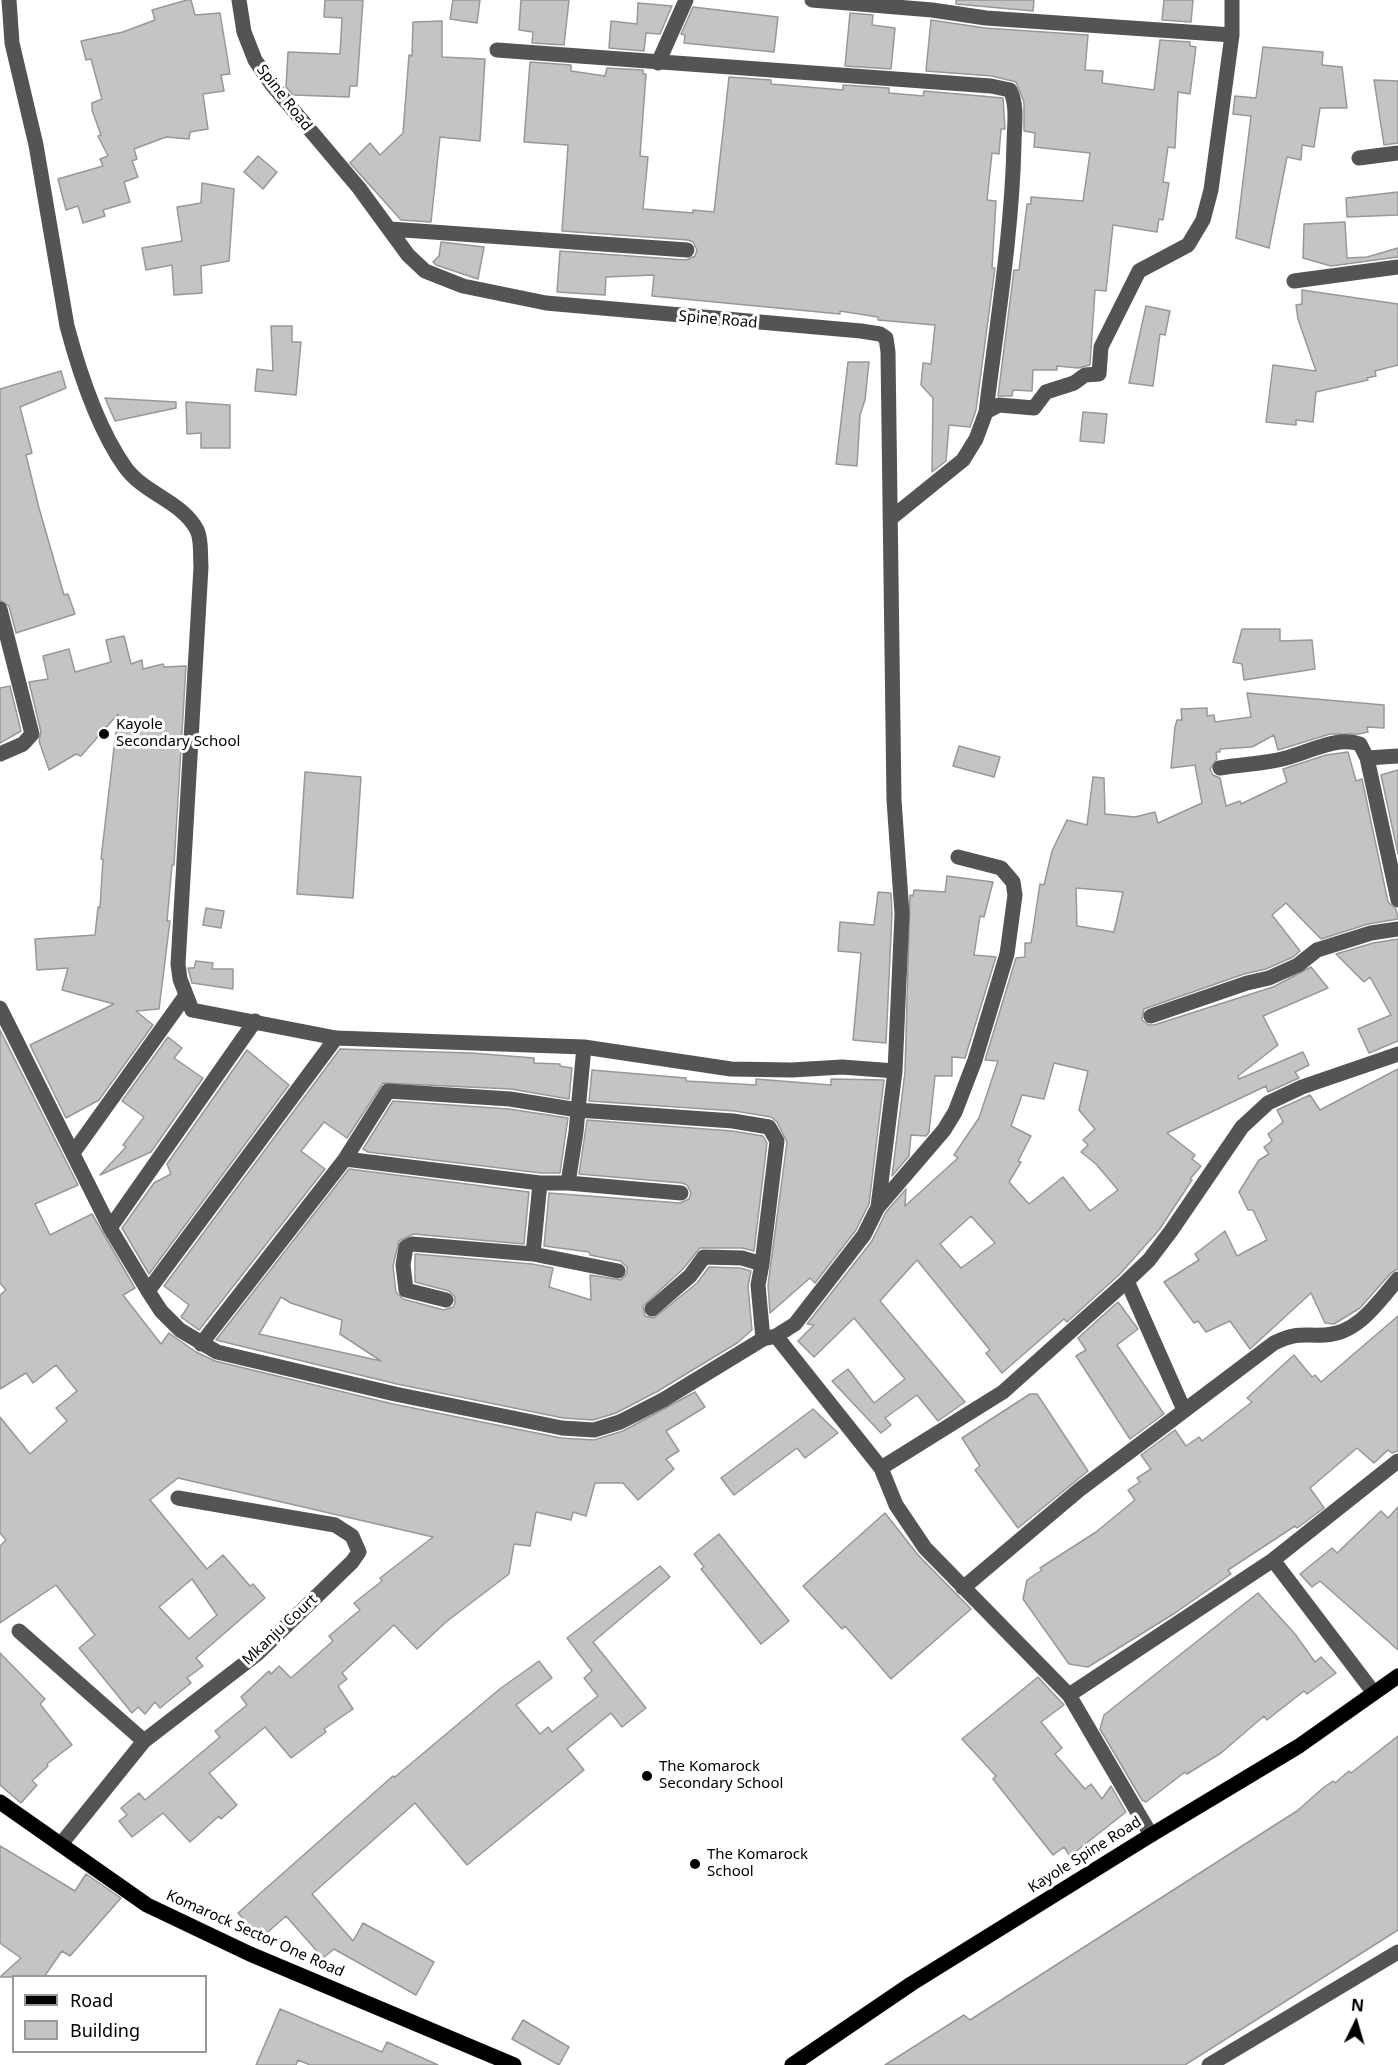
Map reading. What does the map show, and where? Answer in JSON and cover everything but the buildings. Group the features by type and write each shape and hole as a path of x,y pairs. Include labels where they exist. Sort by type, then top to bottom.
{"main road":[{"name":"Kayole Spine Road","path":"792,2065 911,1984 1299,1746 1398,1676"},
{"name":"Komarock Sector One Road","path":"0,1802 147,1905 202,1933 514,2065"}],"street":[{"path":"9,0 12,43 36,146 67,326 75,354 111,444 126,469 147,488 187,515 198,532 201,567 178,964 192,1010 336,1038 584,1047 731,1069 792,1070 842,1067 895,1071"},
{"name":"Spine Road","path":"239,0 244,32 255,60 279,93 390,229 408,255 425,271 462,286 546,303 880,334 886,338 894,800 902,914 895,1071 878,1207"},
{"path":"658,63 686,0"},
{"path":"813,0 932,5 986,18 1232,35"},
{"path":"986,412 999,405 1034,408 1046,392 1074,383 1085,375 1099,374 1101,348 1139,271 1188,245 1203,220 1211,190 1232,35 1232,0"},
{"path":"498,50 991,86 1010,90 1013,97 1014,114 1014,195 986,412 976,439 963,460 890,519"},
{"path":"1359,158 1398,153"},
{"path":"390,229 687,250"},
{"path":"1293,281 1398,267"},
{"path":"0,609 32,734 23,744 0,754"},
{"path":"1220,768 1286,758 1324,745 1354,741 1360,744 1367,758 1398,900"},
{"path":"1367,758 1398,756"},
{"path":"0,1008 110,1228 160,1311 180,1330 217,1353 395,1394 562,1428 594,1430 620,1422 663,1400 795,1324 864,1235 878,1207 944,1130 954,1112 981,1041 1007,954 1015,895 1013,882 1001,867 958,857"},
{"path":"1151,1016 1247,983 1269,978 1298,965 1317,950 1371,933 1398,929"},
{"path":"74,1153 186,995"},
{"path":"110,1228 255,1021"},
{"path":"148,1291 336,1038"},
{"path":"568,1183 579,1110 584,1047"},
{"path":"881,1468 1003,1392 1127,1281 1149,1260 1171,1231 1242,1127 1268,1103 1302,1087 1398,1054"},
{"path":"201,1344 345,1160 387,1091 510,1099 579,1110 733,1121 768,1127 777,1141 758,1285 769,1337 881,1468 902,1514 926,1548 1069,1695 1151,1835"},
{"path":"345,1160 540,1183 568,1183 681,1193"},
{"path":"533,1254 540,1183"},
{"path":"446,1300 406,1290 403,1265 406,1247 412,1244 533,1254 618,1271"},
{"path":"652,1309 690,1276 704,1257 742,1258 762,1263"},
{"path":"963,1588 1079,1490 1274,1342 1292,1334 1328,1336 1352,1327 1367,1314 1398,1279"},
{"path":"1127,1281 1184,1410"},
{"path":"1069,1695 1273,1560 1398,1461"},
{"name":"Mkanju Court","path":"61,1844 144,1741 257,1654 352,1562 358,1552 352,1536 335,1525 178,1498"},
{"path":"1273,1560 1374,1694"},
{"path":"19,1630 144,1741"},
{"path":"1209,2065 1398,1952"}],"place":[{"name":"Kayole Secondary School","path":"104,734"},
{"name":"The Komarock Secondary School","path":"647,1776"},
{"name":"The Komarock School","path":"695,1864"}]}
